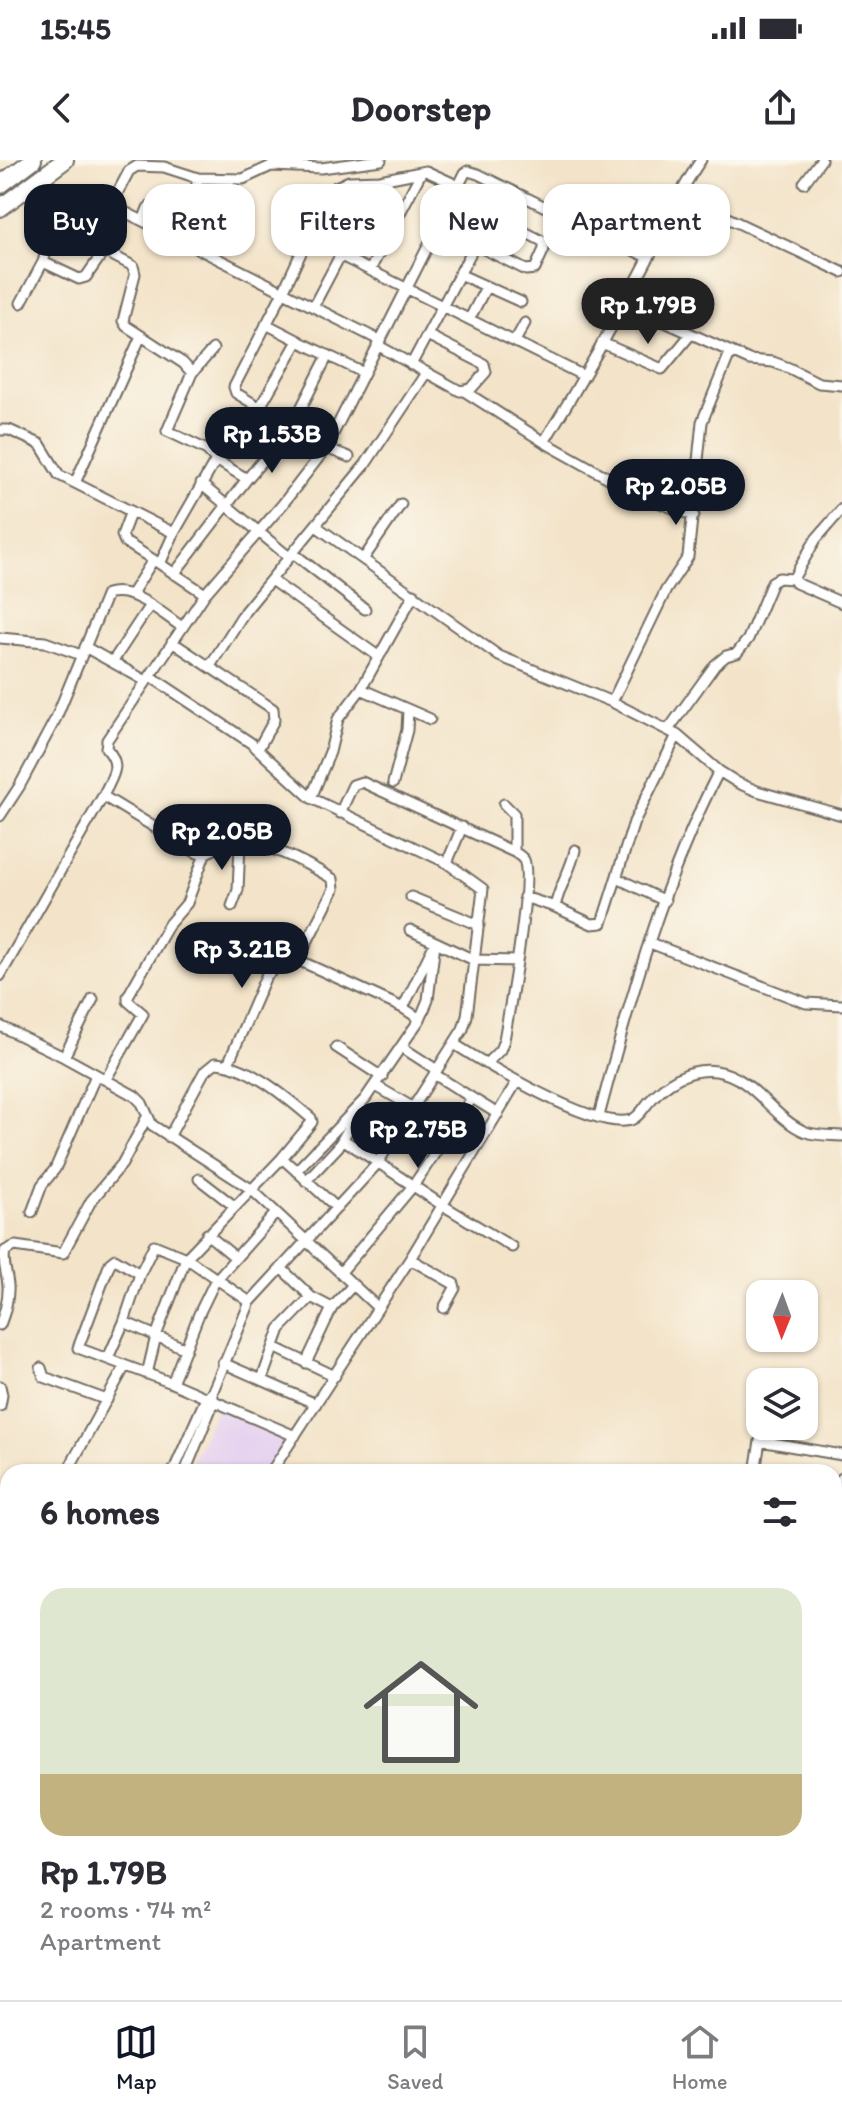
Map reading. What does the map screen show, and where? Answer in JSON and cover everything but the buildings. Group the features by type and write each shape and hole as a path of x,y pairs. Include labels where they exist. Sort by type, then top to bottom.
{"highway":[{"path":"0,185 33,160"},
{"path":"0,208 65,160"}],"street":[{"path":"122,184 129,171 137,166 164,167 198,178 243,179 271,166 321,168 381,160"},
{"path":"686,184 701,160"},
{"path":"804,183 821,160"},
{"path":"349,457 326,448 236,393 234,387 336,187 349,181 380,180 429,171 455,184"},
{"path":"460,184 465,173 472,171 498,184"},
{"path":"370,270 421,173"},
{"path":"197,184 198,178"},
{"path":"378,184 380,180"},
{"path":"527,198 649,258 544,442"},
{"path":"127,213 143,221"},
{"path":"730,219 842,272"},
{"path":"497,256 526,270 537,267 544,242 527,233"},
{"path":"43,262 82,279 104,251 133,266 135,274 123,321 183,363 192,373"},
{"path":"21,303 46,256"},
{"path":"214,256 464,391 544,442 639,495 694,516"},
{"path":"313,307 338,256"},
{"path":"341,256 584,376"},
{"path":"0,976 103,796 116,765 106,742 205,594 326,448 423,256"},
{"path":"411,365 469,256"},
{"path":"459,274 521,302"},
{"path":"470,318 486,287"},
{"path":"624,301 730,353 749,360 773,362 819,383 842,385"},
{"path":"515,341 525,323"},
{"path":"266,324 364,373"},
{"path":"602,343 662,369 691,334"},
{"path":"427,335 486,366 486,372 471,389 464,391"},
{"path":"75,483 141,336"},
{"path":"260,407 299,341"},
{"path":"213,349 192,373 167,431 207,450 216,460 247,479"},
{"path":"612,702 666,590 688,557 702,422 730,353"},
{"path":"174,574 292,426 328,355"},
{"path":"210,666 245,611 365,465 426,373"},
{"path":"0,430 9,430 40,444 59,475 174,533"},
{"path":"131,595 157,562 216,460"},
{"path":"201,484 365,609"},
{"path":"364,558 401,504"},
{"path":"793,579 816,539 842,509"},
{"path":"131,511 123,539 205,594"},
{"path":"316,526 499,656 612,702 673,732 719,771 757,791 842,815"},
{"path":"524,897 601,925 634,822 673,732 715,665 726,656 737,653 748,639 772,582 779,578 793,579 842,603"},
{"path":"271,580 378,656"},
{"path":"0,816 40,750 107,594 120,592 131,595 182,627"},
{"path":"311,798 330,752 338,719 361,689 414,594"},
{"path":"113,661 150,605"},
{"path":"0,638 45,642 83,651 148,678 258,749 311,798 447,863 483,889 465,1023 377,1164 250,1302 223,1363 188,1464"},
{"path":"172,642 275,713 258,749"},
{"path":"361,689 430,719"},
{"path":"393,783 407,730 408,710"},
{"path":"599,1116 650,943 696,815 719,771"},
{"path":"340,813 353,785 362,782 514,852 524,861 524,897 517,961 504,1040 500,1050 486,1064"},
{"path":"103,796 191,850 205,854 226,844 240,844 284,853 333,879 334,889 298,960 274,969 266,976 228,1064"},
{"path":"504,804 514,814 514,852"},
{"path":"447,863 462,827"},
{"path":"232,906 238,893 240,844"},
{"path":"555,907 558,890 571,869 575,850"},
{"path":"106,1079 143,1014 128,1001 128,996 169,924 187,903 205,854"},
{"path":"617,878 665,901"},
{"path":"411,897 479,925"},
{"path":"410,930 474,960 517,961"},
{"path":"403,1008 435,943"},
{"path":"296,1171 365,1099 403,1048 428,1000 435,943"},
{"path":"650,943 806,1003 842,1005"},
{"path":"298,960 403,1008 420,1019"},
{"path":"64,1057 93,999"},
{"path":"0,1026 139,1099 152,1125 251,1189 377,1307"},
{"path":"454,1044 516,1083 599,1116 621,1121 632,1119 672,1081 701,1070 718,1071 735,1077 791,1123 807,1132 842,1136"},
{"path":"336,1047 412,1107"},
{"path":"403,1048 498,1114"},
{"path":"147,1374 156,1336 186,1258 311,1126 311,1118 278,1091 228,1064 215,1063 208,1067 169,1137"},
{"path":"32,1212 42,1185 55,1169 96,1075"},
{"path":"276,1464 410,1259 516,1083"},
{"path":"341,1272 413,1186 472,1098"},
{"path":"306,1181 344,1140 365,1099"},
{"path":"0,1325 7,1301 5,1251 15,1246 63,1253 91,1201 122,1164 147,1117"},
{"path":"344,1140 377,1164 512,1247"},
{"path":"282,1158 337,1208"},
{"path":"199,1179 234,1206"},
{"path":"172,1383 215,1281 276,1213"},
{"path":"207,1234 236,1258"},
{"path":"108,1358 154,1245 186,1258 215,1281 250,1302"},
{"path":"410,1259 454,1284 455,1288 444,1308"},
{"path":"140,1274 112,1260 78,1348 211,1398 295,1436"},
{"path":"281,1268 311,1297 332,1308"},
{"path":"306,1363 332,1308 353,1285"},
{"path":"262,1379 285,1322 311,1297"},
{"path":"124,1322 186,1349"},
{"path":"274,1347 335,1376"},
{"path":"223,1363 316,1404"},
{"path":"71,1464 125,1366"},
{"path":"41,1368 42,1376 46,1378 107,1400"},
{"path":"0,1386 0,1406"},
{"path":"177,1464 211,1398"},
{"path":"756,1464 760,1441 842,1455"}],"shaded area":[{"path":"217,1407 288,1438 270,1464 191,1464"}]}
